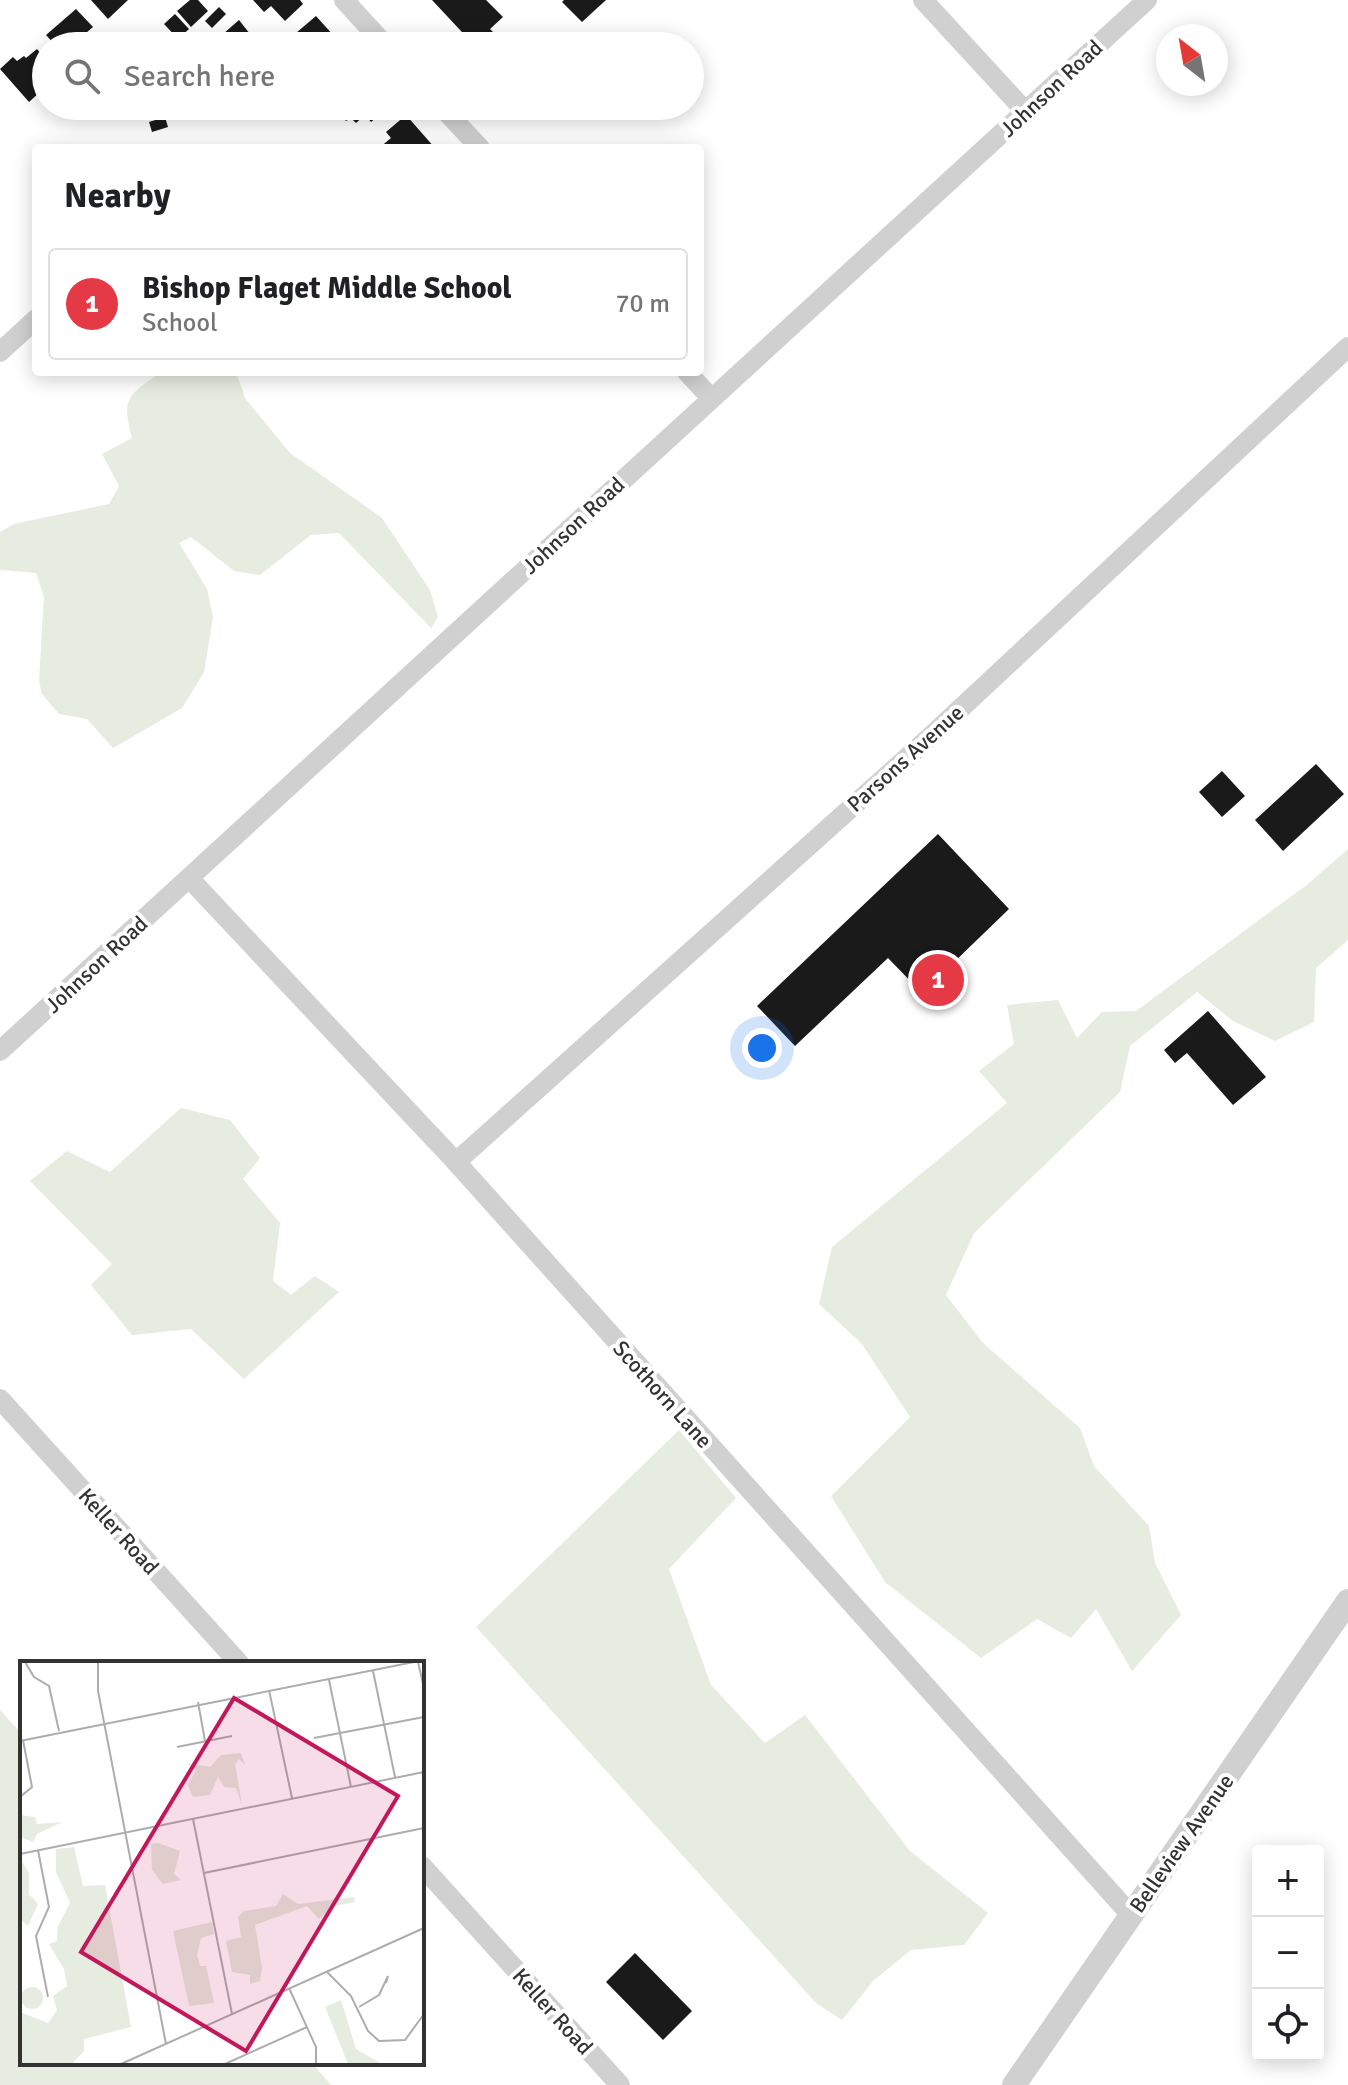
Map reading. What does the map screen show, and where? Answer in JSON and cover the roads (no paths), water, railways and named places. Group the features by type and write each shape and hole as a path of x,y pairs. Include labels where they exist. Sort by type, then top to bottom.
{"street":[{"path":"344,0 373,32"},
{"path":"923,0 1026,112"},
{"name":"Johnson Road","path":"0,1051 1147,0"},
{"path":"454,120 476,144"},
{"path":"0,352 32,323"},
{"name":"Parsons Avenue","path":"456,1162 930,737 1348,347"},
{"path":"691,376 711,398"},
{"name":"Scothorn Lane","path":"189,878 456,1162 1131,1915"},
{"name":"Keller Road","path":"0,1399 237,1661"},
{"name":"Belleview Avenue","path":"1014,2085 1348,1601"},
{"name":"Keller Road","path":"424,1868 620,2085"}],"place":[{"name":"Bishop Flaget Middle School","path":"938,980"}]}
